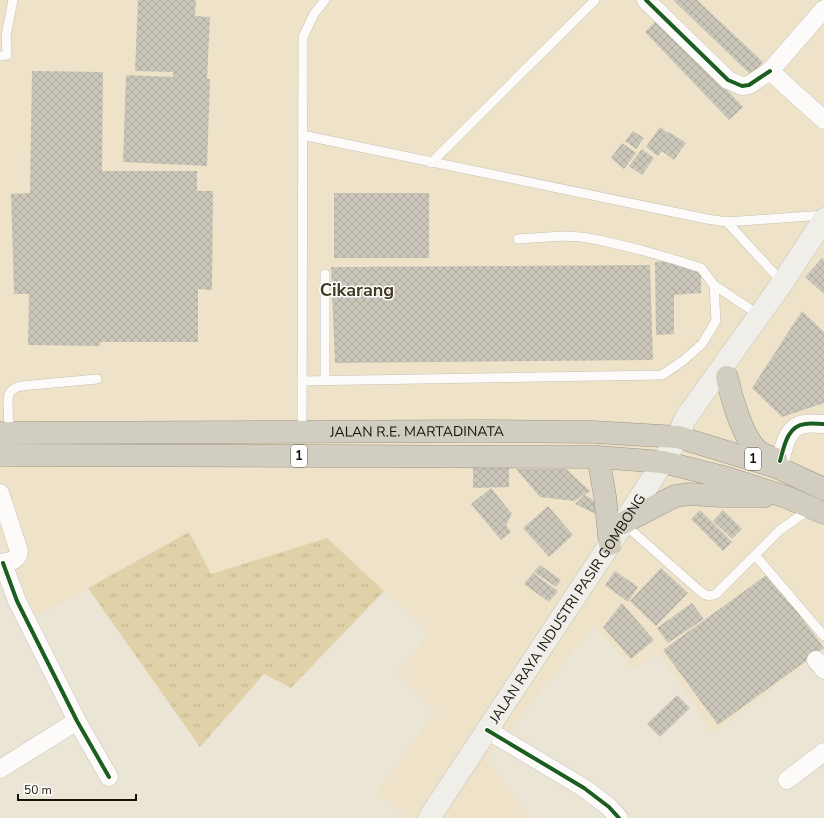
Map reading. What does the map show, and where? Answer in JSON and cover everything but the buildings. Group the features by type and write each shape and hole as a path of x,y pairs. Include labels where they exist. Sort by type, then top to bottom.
{"highway":[{"path":"727,377 731,394 752,445 760,453 780,461 824,485"},
{"name":"JALAN R.E. MARTADINATA","path":"4,434 430,431 594,432 678,437 776,467 824,489"},
{"name":"JALAN R.E. MARTADINATA","path":"0,455 598,457 663,462 727,478 786,497 818,510"},
{"path":"598,457 605,496 610,544"},
{"path":"623,523 675,496 690,494 786,497"}],"main road":[{"name":"JALAN RAYA INDUSTRI PASIR GOMBONG","path":"786,285 824,219"},
{"name":"JALAN RAYA INDUSTRI PASIR GOMBONG","path":"429,818 663,462 678,437 685,419 763,318 786,285 824,238"},
{"name":"JALAN RAYA INDUSTRI PASIR GOMBONG","path":"678,437 693,426 727,377 763,318"}],"street":[{"path":"646,0 728,80 742,86 749,85 770,71 824,9"},
{"path":"770,71 824,120"},
{"path":"780,461 787,438 792,430 798,425 824,424"},
{"path":"0,493 19,551 19,556 17,559 2,563 17,601 77,721 109,777"},
{"path":"0,769 77,721"},
{"path":"487,730 584,788 609,807 619,818"},
{"path":"788,780 824,752"}],"lane":[{"path":"0,56 7,55 6,36 13,0"},
{"path":"302,432 303,36 314,14 325,0"},
{"path":"431,163 595,0"},
{"path":"302,135 699,218 727,222 824,215"},
{"path":"727,222 786,285"},
{"path":"518,239 563,236 581,237 648,252 701,268 714,285 763,318"},
{"path":"325,274 325,380"},
{"path":"302,381 662,375 684,360 702,344 716,321 714,285"},
{"path":"4,434 9,394 14,388 21,386 98,379"},
{"path":"623,523 704,595 708,596 716,594 780,530 818,510"},
{"path":"754,555 824,636"}],"shaded area":[{"path":"0,0 824,0 824,651 713,734 659,653 634,669 594,625 486,759 531,818 410,818 376,793 436,711 397,673 429,632 327,538 211,575 189,532 36,617 0,539"}],"green space":[{"path":"189,532 211,574 327,538 384,591 291,688 264,674 200,747 88,588"}],"cycle path":[{"path":"646,0 728,80 742,86 749,85 770,71"},
{"path":"780,461 787,438 794,429 805,424 824,424"},
{"path":"3,563 17,601 77,721 109,777"},
{"path":"487,730 584,788 609,807 619,818"}],"district":[{"name":"Cikarang","path":"357,290"}]}
